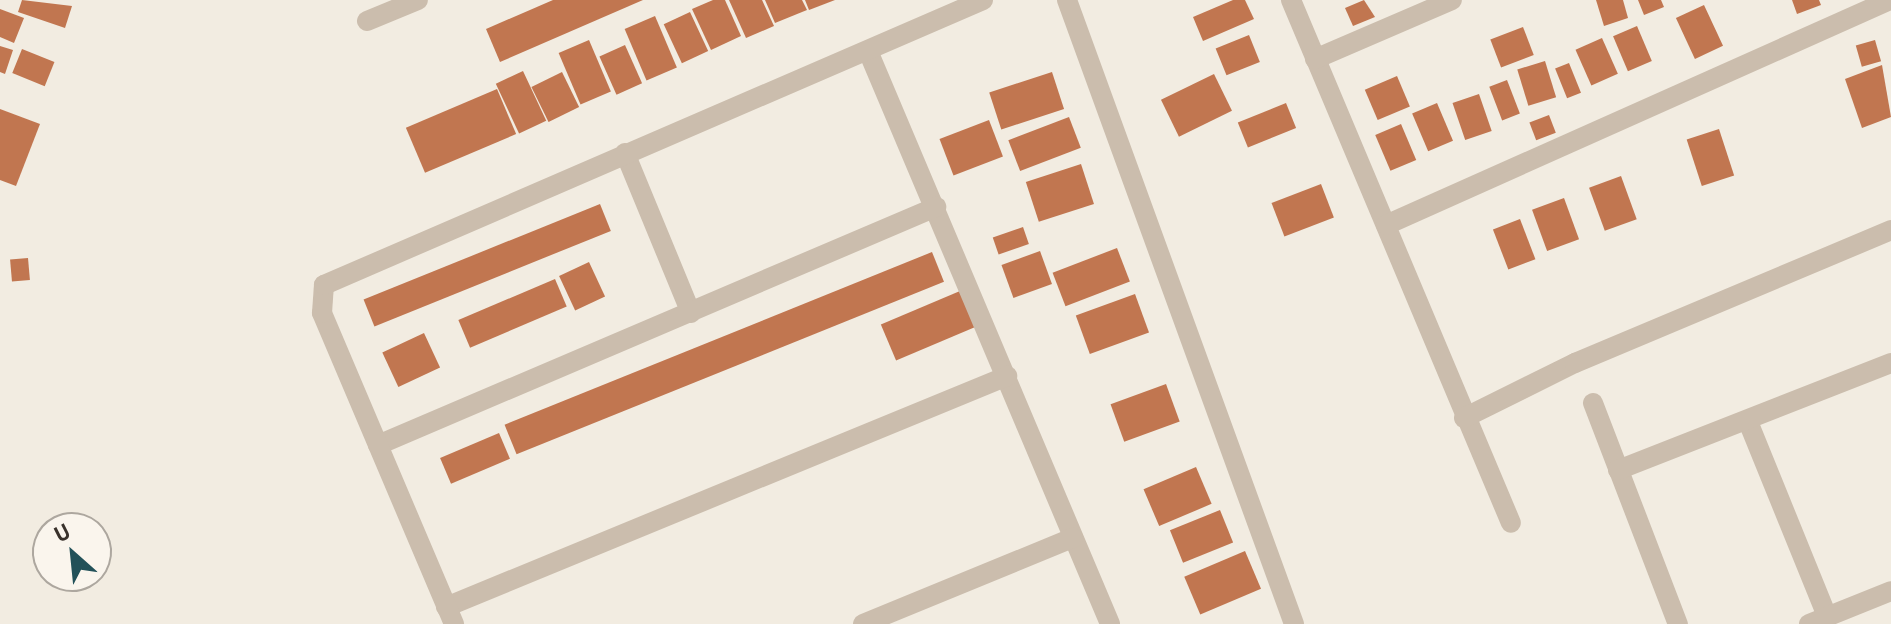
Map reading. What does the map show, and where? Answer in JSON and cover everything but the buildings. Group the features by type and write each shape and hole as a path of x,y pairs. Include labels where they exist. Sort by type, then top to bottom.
{"street":[{"path":"367,21 418,0"},
{"path":"983,0 324,285 322,313 450,616 1007,376"},
{"path":"1067,0 1294,624"},
{"path":"1291,0 1464,418 1511,523"},
{"path":"1315,59 1452,0"},
{"path":"1386,225 1890,0"},
{"path":"868,51 1110,624"},
{"path":"625,153 691,313"},
{"path":"378,445 936,207"},
{"path":"1464,418 1575,363 1891,230"},
{"path":"1618,470 1749,424 1891,363"},
{"path":"1593,403 1678,624"},
{"path":"1749,424 1818,619 1891,591"},
{"path":"863,624 1073,538"}]}
